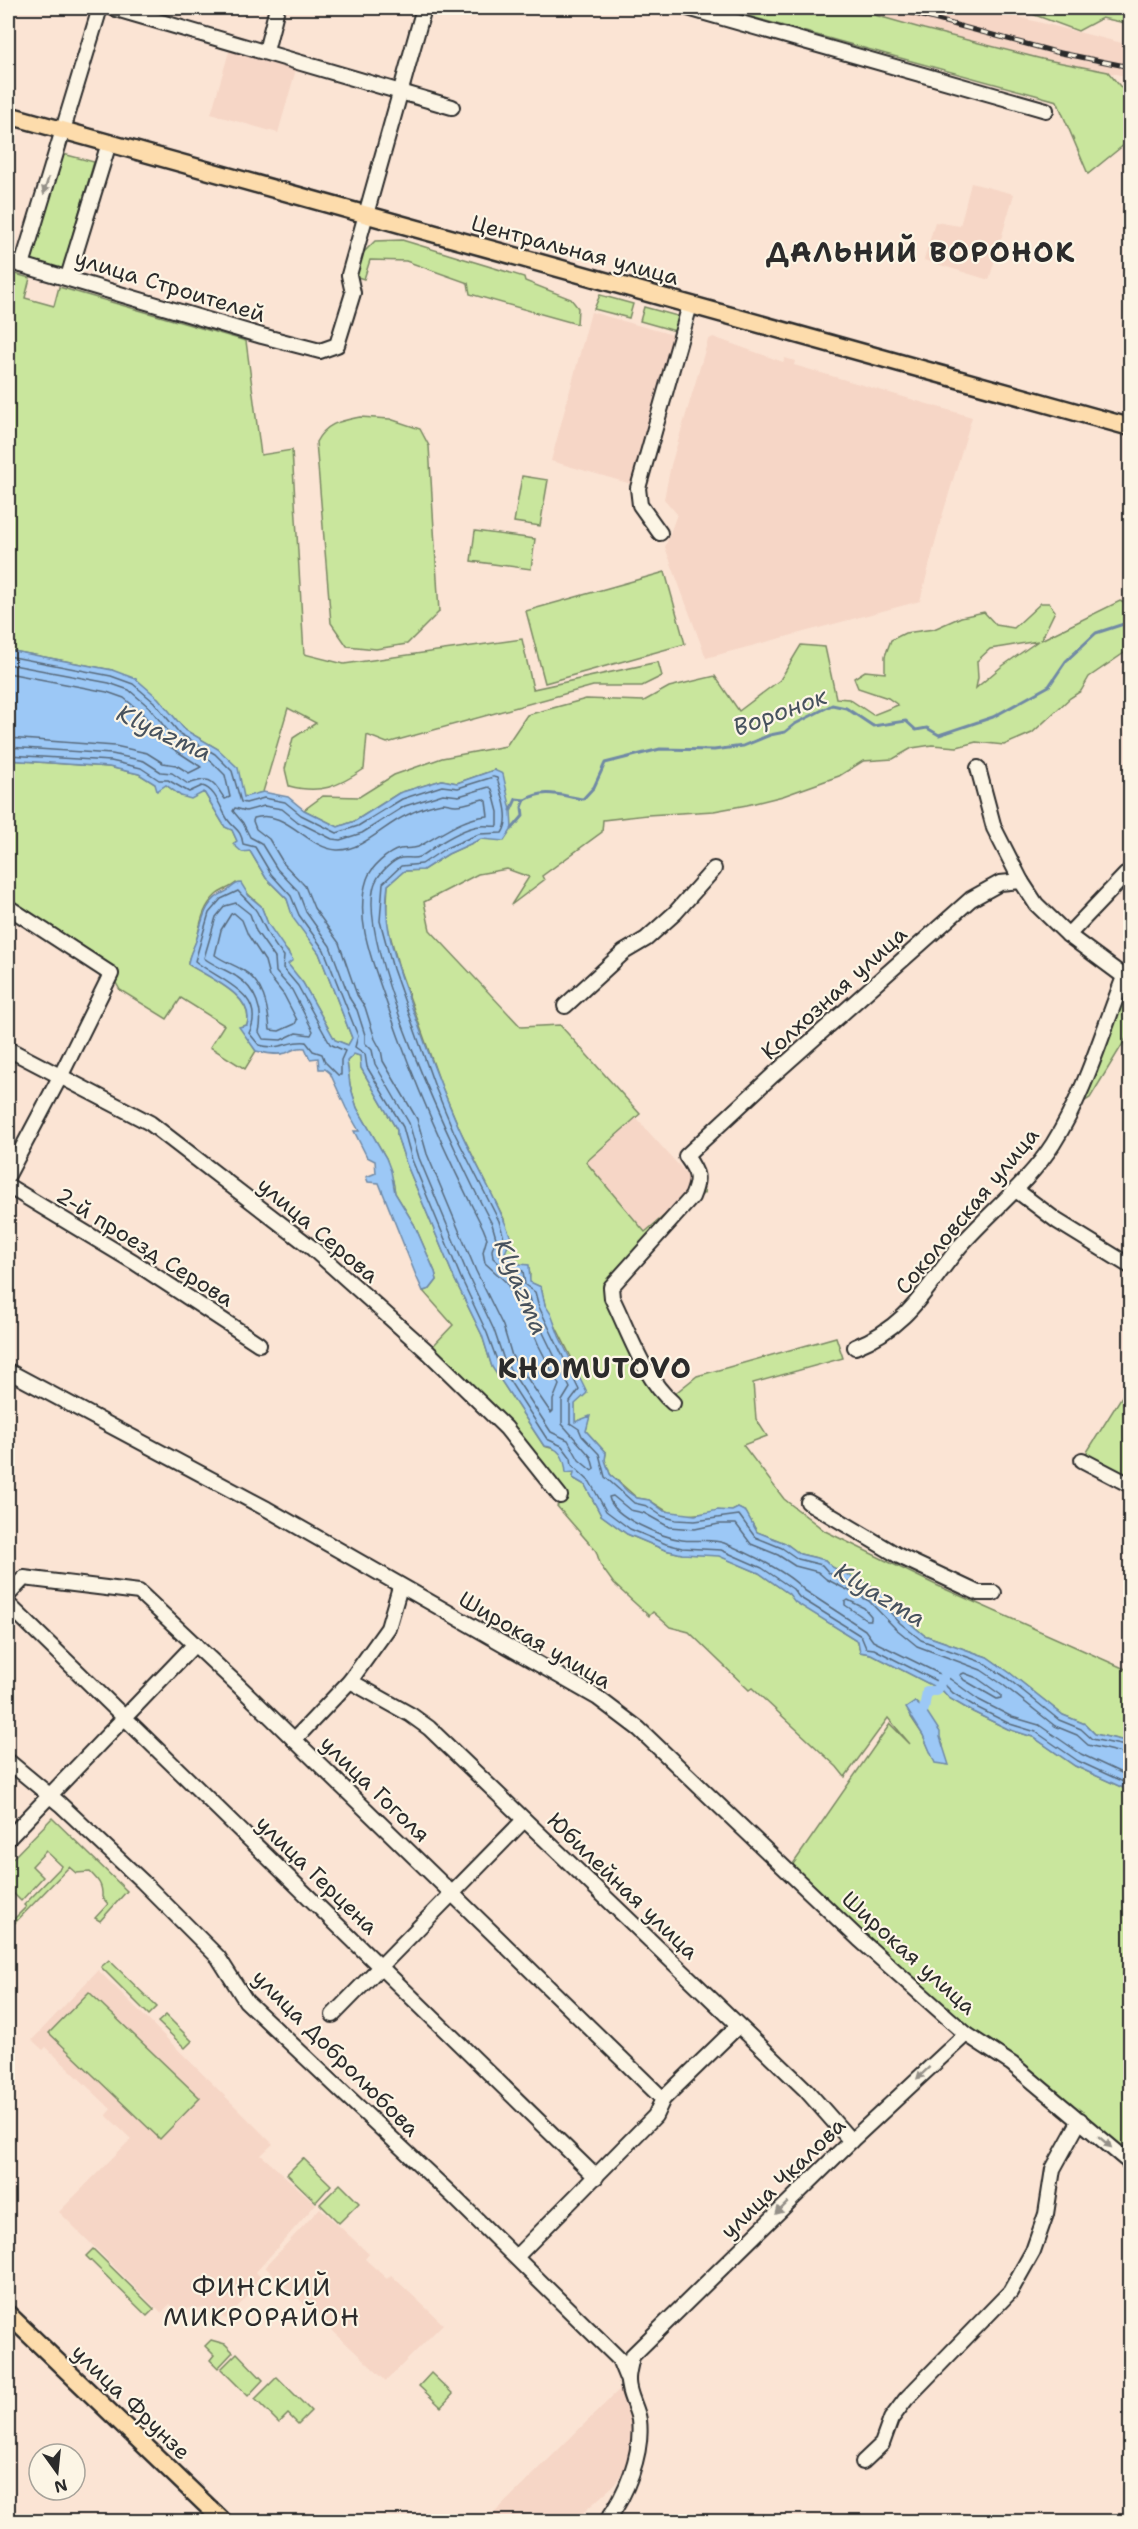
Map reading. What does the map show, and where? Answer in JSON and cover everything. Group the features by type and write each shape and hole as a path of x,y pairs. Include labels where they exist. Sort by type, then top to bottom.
{"main road":[{"name":"Центральная улица","path":"8,115 1131,427"},
{"name":"улица Фрунзе","path":"8,2314 224,2522"}],"street":[{"path":"22,265 100,8"},
{"path":"113,8 452,107"},
{"path":"266,51 277,8"},
{"path":"366,215 424,8"},
{"path":"688,8 1046,110"},
{"path":"68,278 108,143"},
{"name":"улица Строителей","path":"8,261 320,351 337,345 353,293 349,275 366,215"},
{"path":"660,533 640,505 638,488 690,305"},
{"path":"978,768 994,828 1021,881 1036,904 1068,935 1127,979"},
{"path":"565,1006 624,952 646,939 675,913 700,888 714,869"},
{"path":"1068,935 1131,870"},
{"name":"Колхозная улица","path":"673,1403 662,1393 651,1377 612,1298 611,1287 692,1197 698,1182 696,1170 686,1156 773,1075 971,899 1000,883 1021,881"},
{"path":"8,906 111,974 8,1175"},
{"name":"Соколовская улица","path":"855,1347 877,1338 911,1310 962,1245 1016,1190 1052,1146 1074,1108 1127,979"},
{"name":"улица Серова","path":"8,1049 150,1123 312,1248 432,1356 506,1428 560,1496"},
{"name":"2-й проезд Серова","path":"8,1186 135,1262 259,1344"},
{"path":"1016,1190 1058,1221 1131,1266"},
{"name":"Широкая улица","path":"8,1371 267,1509 598,1698 639,1729 860,1939 970,2036 1012,2064 1131,2163"},
{"path":"1082,1460 1131,1485"},
{"path":"808,1502 899,1556 978,1593 994,1593"},
{"name":"улица Гоголя","path":"8,1595 24,1578 139,1592 453,1892 663,2099"},
{"path":"294,1740 350,1681 388,1628 400,1587"},
{"name":"улица Герцена","path":"8,1604 596,2177"},
{"path":"8,1839 195,1644"},
{"name":"Юбилейная улица","path":"350,1681 411,1715 429,1728 806,2090 850,2141"},
{"name":"улица Добролюбова","path":"8,1761 50,1795 143,1882 218,1957 246,2001 516,2257 619,2359 628,2381"},
{"path":"333,2015 524,1820"},
{"path":"516,2257 655,2116 663,2099 738,2026"},
{"name":"улица Чкалова","path":"628,2381 632,2356 850,2141 970,2036"},
{"path":"863,2462 882,2444 891,2419 906,2398 1010,2292 1033,2251 1046,2214 1053,2169 1080,2120"},
{"path":"606,2522 615,2509 626,2484 639,2445 639,2420 628,2381"}],"shaded area":[{"path":"850,8 982,8 1130,45 1130,77 1042,59"},
{"path":"230,48 297,66 278,133 211,114"},
{"path":"971,183 1014,194 989,280 924,260 935,222 960,226"},
{"path":"591,312 680,337 635,485 551,461"},
{"path":"713,337 783,362 785,358 795,361 794,365 972,417 941,520 920,601 706,658 665,547 677,514 664,499 671,465 708,340"},
{"path":"636,1118 691,1179 686,1197 646,1232 586,1162"},
{"path":"98,1970 273,2144 261,2155 316,2204 256,2272 263,2280 226,2319 206,2308 178,2311 170,2304 161,2313 59,2212 131,2139 106,2115 111,2109 46,2047 43,2050 32,2040"},
{"path":"320,2208 369,2254 365,2259 387,2279 391,2275 443,2324 386,2381 265,2267"},
{"path":"628,2381 639,2445 615,2484 574,2521 485,2522"}],"green space":[{"path":"719,8 850,8 1042,59 1108,72 1130,98 1130,140 1088,174 1057,101"},
{"path":"1016,8 1130,8 1130,24 1102,18 1078,31"},
{"path":"63,154 94,162 62,271 29,262"},
{"path":"402,240 524,277 525,281 571,299 578,308 577,324 470,294 468,283 406,261 370,260 364,279 354,276 361,255 375,241"},
{"path":"8,272 30,278 25,298 54,306 59,287 246,341 261,455 292,450 304,654 344,664 522,639 533,689 658,662 662,676 642,686 593,686 387,743 367,735 364,769 337,784 319,789 289,786 285,769 293,738 316,723 288,708 263,792 244,798 218,749 185,730 158,698 112,670 8,650"},
{"path":"600,295 633,304 629,318 594,309"},
{"path":"644,307 681,317 679,332 640,321"},
{"path":"360,417 390,419 420,429 429,446 439,612 407,644 376,649 347,646 331,623 316,442 329,427"},
{"path":"522,476 548,480 540,526 514,522"},
{"path":"475,531 535,539 531,569 471,561"},
{"path":"665,572 685,644 545,683 526,611"},
{"path":"1120,601 1130,606 1130,645 1127,651 1089,677 1081,691 1070,698 1032,733 1004,745 976,742 957,747 932,745 912,748 893,759 863,761 839,776 783,796 747,805 714,811 603,820 602,832 542,876 544,880 511,905 529,877 507,869 478,874 424,902 430,930 521,1027 560,1025 640,1114 586,1162 645,1232 686,1197 698,1182 705,1192 647,1250 616,1291 661,1384 673,1395 697,1376 836,1337 843,1358 753,1383 756,1419 767,1436 743,1445 784,1499 825,1531 936,1585 1125,1669 1130,1662 1130,1742 1095,1734 1085,1724 1063,1715 987,1657 924,1635 904,1618 878,1590 832,1567 825,1560 800,1554 785,1543 757,1532 746,1512 738,1508 732,1511 671,1514 649,1500 637,1498 610,1474 605,1460 606,1453 586,1431 589,1417 575,1423 574,1363 545,1305 541,1287 529,1282 530,1273 505,1253 504,1219 460,1130 441,1085 399,968 386,920 388,885 404,871 423,870 448,854 481,839 494,770 457,783 442,780 399,793 355,821 338,827 304,810 323,796 359,797 394,775 442,758 506,746 527,715 586,699 644,701 669,687 715,676 739,711 780,680 801,645 825,647 836,698 849,699 873,715 898,705 888,698 858,688 854,678 865,671 885,673 885,656 891,640 905,633 934,629 961,617 984,612 996,625 1014,628 1041,603 1049,603 1055,611 1041,640","holes":["1038,641 976,688 977,661 990,649"]},
{"path":"8,760 109,767 139,774 155,784 166,785 181,796 204,792 225,827 232,830 237,841 234,843 250,851 266,878 287,899 294,918 319,953 352,1038 348,1045 335,1040 303,983 287,964 289,953 280,944 268,924 261,906 236,883 216,895 208,904 188,964 228,988 244,1005 248,1015 247,1025 240,1027 256,1051 245,1069 210,1047 224,1025 181,998 167,1019 120,990 111,974 8,907"},
{"path":"1124,977 1130,981 1130,1032 1090,1098 1074,1108"},
{"path":"354,1054 360,1056 361,1068 397,1130 406,1163 455,1280 482,1335 492,1367 544,1446 558,1450 574,1472 573,1478 585,1485 601,1515 627,1534 665,1550 682,1554 718,1555 759,1573 789,1594 796,1602 858,1641 860,1652 871,1654 943,1691 949,1698 973,1712 1008,1729 1033,1737 1075,1766 1130,1791 1130,2156 1020,2063 968,2026 791,1867 890,1724 910,1744 888,1718 845,1777 837,1767 752,1688 749,1690 689,1632 670,1627 653,1612 649,1616 614,1584 601,1566 596,1551 557,1506 567,1496 531,1450 431,1348 453,1325 423,1291 430,1289 437,1280 435,1272 414,1224 395,1193 386,1158 357,1108 350,1085 347,1061","holes":["915,1702 924,1709 943,1745 935,1762 923,1735 911,1717"]},
{"path":"1130,1389 1130,1485 1082,1460 1124,1393"},
{"path":"52,1818 127,1891 100,1921 95,1918 108,1904 102,1897 99,1883 90,1872 76,1873 69,1867 8,1930 8,1919 11,1922 26,1907 24,1905 62,1866 46,1851 32,1866 43,1877 21,1901 11,1891 8,1894 8,1863"},
{"path":"109,1960 157,2007 149,2015 101,1967"},
{"path":"89,1992 200,2098 160,2139 49,2033"},
{"path":"166,2015 192,2041 185,2048 158,2022"},
{"path":"303,2158 331,2185 316,2202 287,2174"},
{"path":"340,2184 359,2203 339,2223 320,2204"},
{"path":"93,2249 154,2309 147,2316 86,2256"},
{"path":"211,2340 225,2344 233,2352 218,2368 210,2360 214,2355 205,2346"},
{"path":"237,2353 263,2380 248,2396 221,2369"},
{"path":"431,2373 453,2394 441,2407 419,2386"},
{"path":"277,2377 311,2411 298,2424 288,2414 279,2423 255,2399"}],"water":[{"name":"Klyazma","path":"8,650 112,670 136,679 158,698 185,730 218,749 238,768 244,797 263,792 288,797 304,810 338,827 355,821 399,793 442,780 457,783 494,770 503,774 511,810 512,829 504,841 481,839 448,854 423,870 404,871 388,885 388,927 402,980 439,1079 460,1130 511,1238 505,1253 520,1264 529,1265 530,1282 541,1287 545,1305 587,1393 575,1404 575,1422 590,1416 586,1431 606,1453 605,1460 610,1474 637,1498 649,1500 664,1511 695,1515 718,1510 732,1511 738,1508 746,1512 757,1532 785,1543 800,1554 825,1560 832,1567 878,1590 904,1618 924,1635 987,1657 1063,1715 1085,1724 1095,1734 1130,1742 1130,1791 1075,1766 1033,1737 1008,1729 973,1712 949,1698 943,1691 871,1654 860,1652 858,1641 795,1602 789,1594 759,1573 719,1556 682,1554 665,1550 627,1534 601,1515 585,1485 573,1478 574,1472 566,1473 561,1454 544,1446 492,1367 482,1335 455,1280 406,1163 397,1130 361,1068 360,1056 354,1054 347,1061 350,1085 357,1108 386,1158 395,1193 414,1224 435,1272 437,1280 430,1289 423,1291 379,1183 368,1182 366,1177 376,1173 375,1161 367,1157 354,1131 359,1131 330,1073 325,1069 319,1069 318,1058 310,1059 305,1048 278,1054 256,1051 239,1027 247,1025 248,1015 237,996 188,964 209,905 218,896 241,883 249,896 261,906 268,924 293,960 288,964 303,983 335,1040 348,1045 352,1038 319,953 293,918 287,899 266,878 250,851 242,852 233,844 237,841 232,830 225,827 204,792 191,799 181,796 166,785 157,791 155,784 139,774 109,767 8,760"},
{"path":"915,1702 927,1712 940,1732 949,1765 935,1763 923,1735 906,1708"}],"waterway":[{"name":"Воронок","path":"512,829 523,816 522,807 525,800 533,796 554,794 583,799 594,787 605,763 660,749 714,750 743,746 770,735 785,732 795,724 832,705 846,708 873,726 906,721 916,730 927,728 939,735 993,717 1049,686 1066,661 1096,633 1130,622"},
{"name":"Воронок","path":"511,810 516,799 525,800"},
{"path":"924,1709 927,1691 936,1691 944,1676"}],"railway":[{"path":"893,8 1056,52 1130,67"}],"district":[{"name":"ДАЛЬНИЙ ВОРОНОК","path":"921,252"},
{"name":"KHOMUTOVO","path":"595,1368"},
{"name":"ФИНСКИЙ МИКРОРАЙОН","path":"262,2301"}]}
